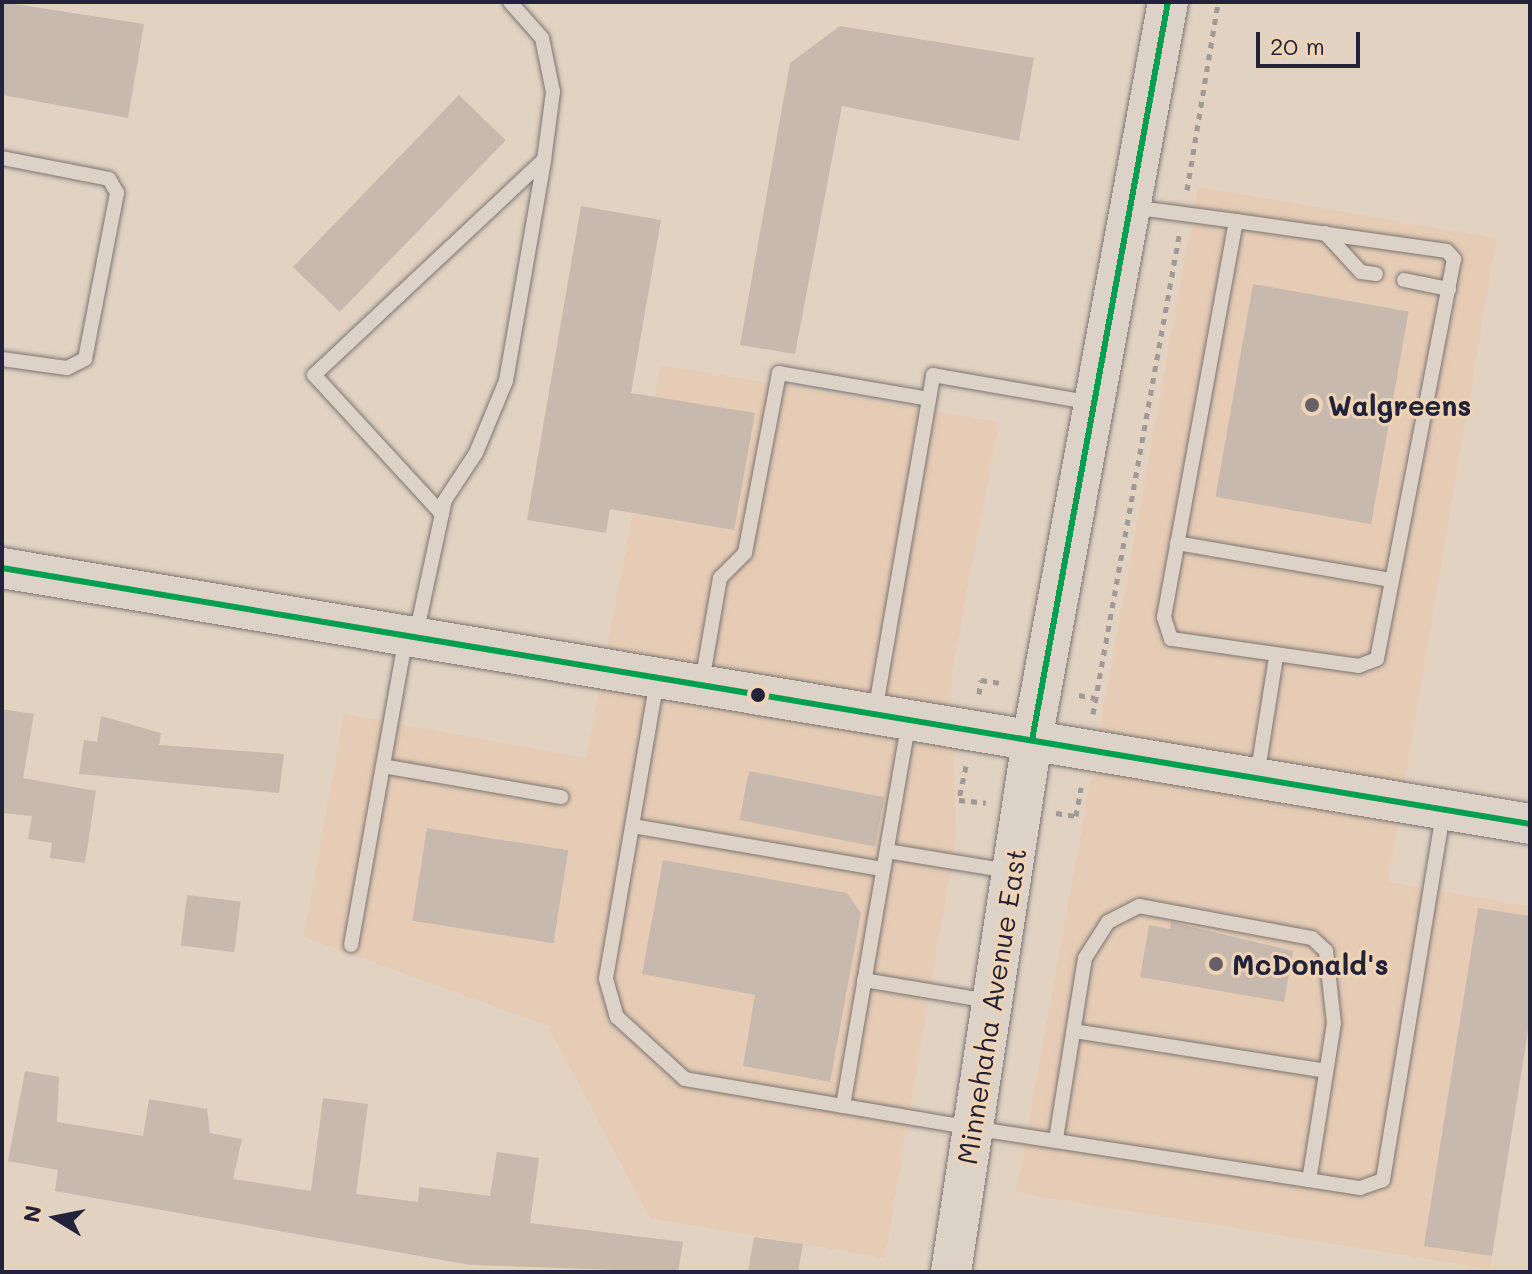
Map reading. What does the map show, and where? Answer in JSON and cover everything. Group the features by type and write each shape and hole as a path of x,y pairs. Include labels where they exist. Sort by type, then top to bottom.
{"main road":[{"name":"Minnehaha Avenue East","path":"951,1272 1032,740 1168,2"},
{"path":"2,568 1530,824"}],"lane":[{"path":"351,945 383,766 442,514 506,381 544,160 553,92 542,38 510,2"},
{"path":"2,158 109,179 117,193 85,359 67,368 2,359"},
{"path":"442,514 314,375 544,160"},
{"path":"1130,207 1183,213 1447,251 1454,259 1377,659 1359,666 1276,657 1171,639 1164,617 1236,221"},
{"path":"1325,233 1361,272 1376,274"},
{"path":"1404,280 1449,289"},
{"path":"702,686 720,578 745,553 779,373 929,399"},
{"path":"843,1106 887,851 891,717 933,375 1093,404"},
{"path":"1177,543 1392,580"},
{"path":"1257,777 1276,657"},
{"path":"658,679 606,979 617,1017 685,1079 972,1128 1360,1188 1383,1180 1444,809"},
{"path":"383,766 561,797"},
{"path":"633,826 883,869"},
{"path":"887,851 1011,872"},
{"path":"1056,1139 1085,958 1108,922 1139,906 1312,938 1326,951 1334,1023 1309,1180"},
{"path":"864,980 992,1002"},
{"path":"1074,1031 1326,1071"}],"path":[{"path":"1095,698 1218,2"}],"shaded area":[{"path":"1198,187 1496,238 1388,882 1530,906 1530,1023 1490,1269 1016,1193"},
{"path":"661,365 999,422 951,676 956,837 885,1258 650,1218 548,1026 304,937 344,714 586,758"}],"building":[{"path":"2,2 144,24 128,118 2,95"},
{"path":"840,26 1034,58 1019,141 842,106 795,354 740,345 790,63"},
{"path":"459,95 506,140 340,312 293,267"},
{"path":"581,206 661,220 631,393 755,413 734,530 610,509 606,533 527,520"},
{"name":"Walgreens","path":"1253,284 1409,311 1371,524 1215,497"},
{"path":"2,709 34,714 23,778 96,791 85,863 50,858 52,843 28,839 32,816 2,813"},
{"path":"101,716 161,733 159,745 284,754 279,793 79,774 84,740 97,742"},
{"path":"749,771 884,797 875,846 739,820"},
{"path":"427,828 568,850 554,943 412,921"},
{"path":"663,860 847,893 861,913 830,1082 743,1066 755,995 642,974"},
{"path":"187,895 241,902 234,952 181,946"},
{"path":"1478,908 1530,916 1530,1017 1492,1256 1424,1246"},
{"name":"McDonald's","path":"1171,922 1293,951 1284,1002 1140,977 1149,925 1170,929"},
{"path":"25,1071 59,1077 57,1122 143,1136 149,1099 207,1109 210,1133 242,1139 233,1179 311,1191 323,1098 368,1104 356,1194 418,1202 419,1187 490,1196 497,1152 539,1158 530,1223 683,1242 678,1272 470,1265 55,1191 58,1170 8,1161"},
{"path":"754,1237 803,1244 798,1272 748,1272"}],"transit line":[{"path":"1032,740 1168,2"},
{"path":"2,568 1530,824"}],"place":[{"name":"Walgreens","path":"1312,405"},
{"name":"McDonald's","path":"1216,964"}]}
